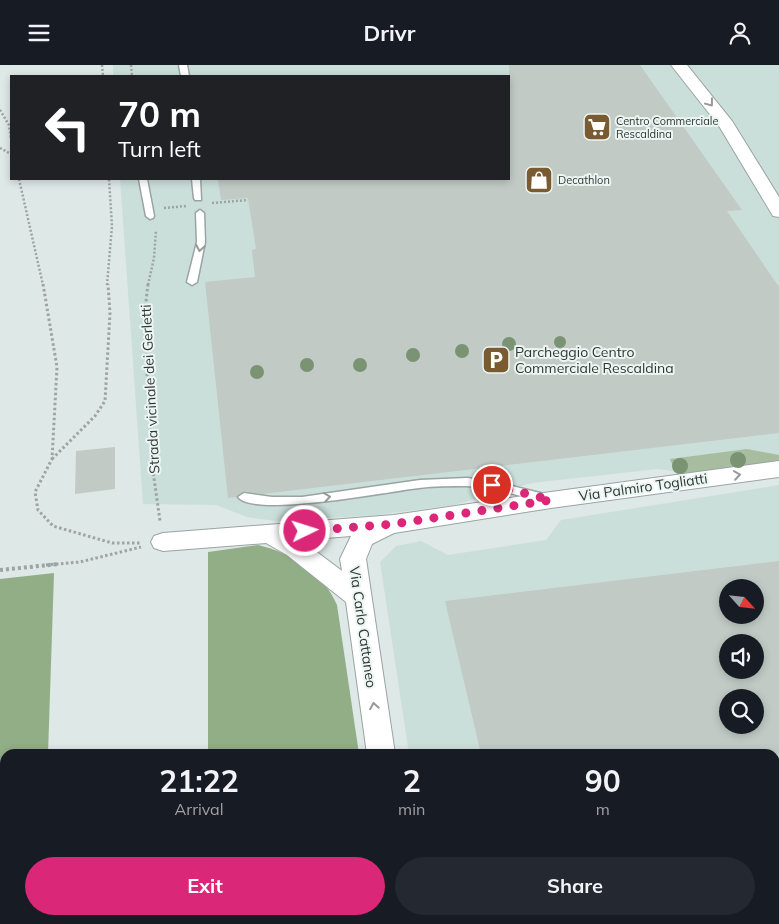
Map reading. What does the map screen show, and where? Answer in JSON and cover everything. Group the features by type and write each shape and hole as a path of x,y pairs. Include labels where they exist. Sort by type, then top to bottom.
{"street":[{"path":"679,65 726,125 779,212"},
{"name":"Via Palmiro Togliatti","path":"163,542 394,524 551,500 779,469"},
{"name":"Via Carlo Cattaneo","path":"380,749 353,559 357,545 366,535 394,524"},
{"path":"269,533 296,549 357,596"}],"lane":[{"path":"143,180 150,216"},
{"path":"196,180 198,198"},
{"path":"192,282 201,242 200,213"},
{"path":"244,497 272,501 302,501 420,485 467,483 492,485 551,500"}],"path":[{"path":"0,109 9,125 10,132"},
{"path":"19,180 43,285 57,367 52,459"},
{"path":"109,180 112,226 108,283 110,313 105,401 95,416 52,459 35,492 38,511 53,526 112,543 163,542"},
{"name":"Strada vicinale dei Gerletti","path":"150,216 156,230 156,246 146,293 144,319 152,464 163,542"},
{"path":"0,570 80,562 163,542"}],"shaded area":[{"path":"113,65 779,65 779,462 693,474 658,469 532,483 454,505 377,515 275,521 247,517 216,505 143,504 120,180 510,180 510,75 113,75"},
{"path":"779,485 779,749 408,749 380,562 396,546 421,541 448,555 546,540 561,520"}],"green space":[{"path":"747,449 779,455 779,462 693,474 675,471 670,459"},
{"path":"258,545 283,553 294,559 324,583 337,605 358,749 208,749 208,552"},
{"path":"54,573 48,749 0,749 0,579"}],"building":[{"name":"Parcheggio Centro Commerciale Rescaldina","path":"509,65 640,65 742,210 727,211 779,287 779,433 262,494 244,491 236,497 228,498 205,282 255,277 252,250 256,249 248,198 221,200 218,180 510,180"},
{"path":"115,447 115,489 75,494 76,451"},
{"path":"779,561 779,749 480,749 445,601"}],"place":[{"name":"Centro Commerciale Rescaldina","path":"597,127"},
{"name":"Decathlon","path":"539,180"},
{"name":"Parcheggio Centro Commerciale Rescaldina","path":"496,360"}],"route":[{"path":"305,531 394,524 551,500 492,485"}]}
